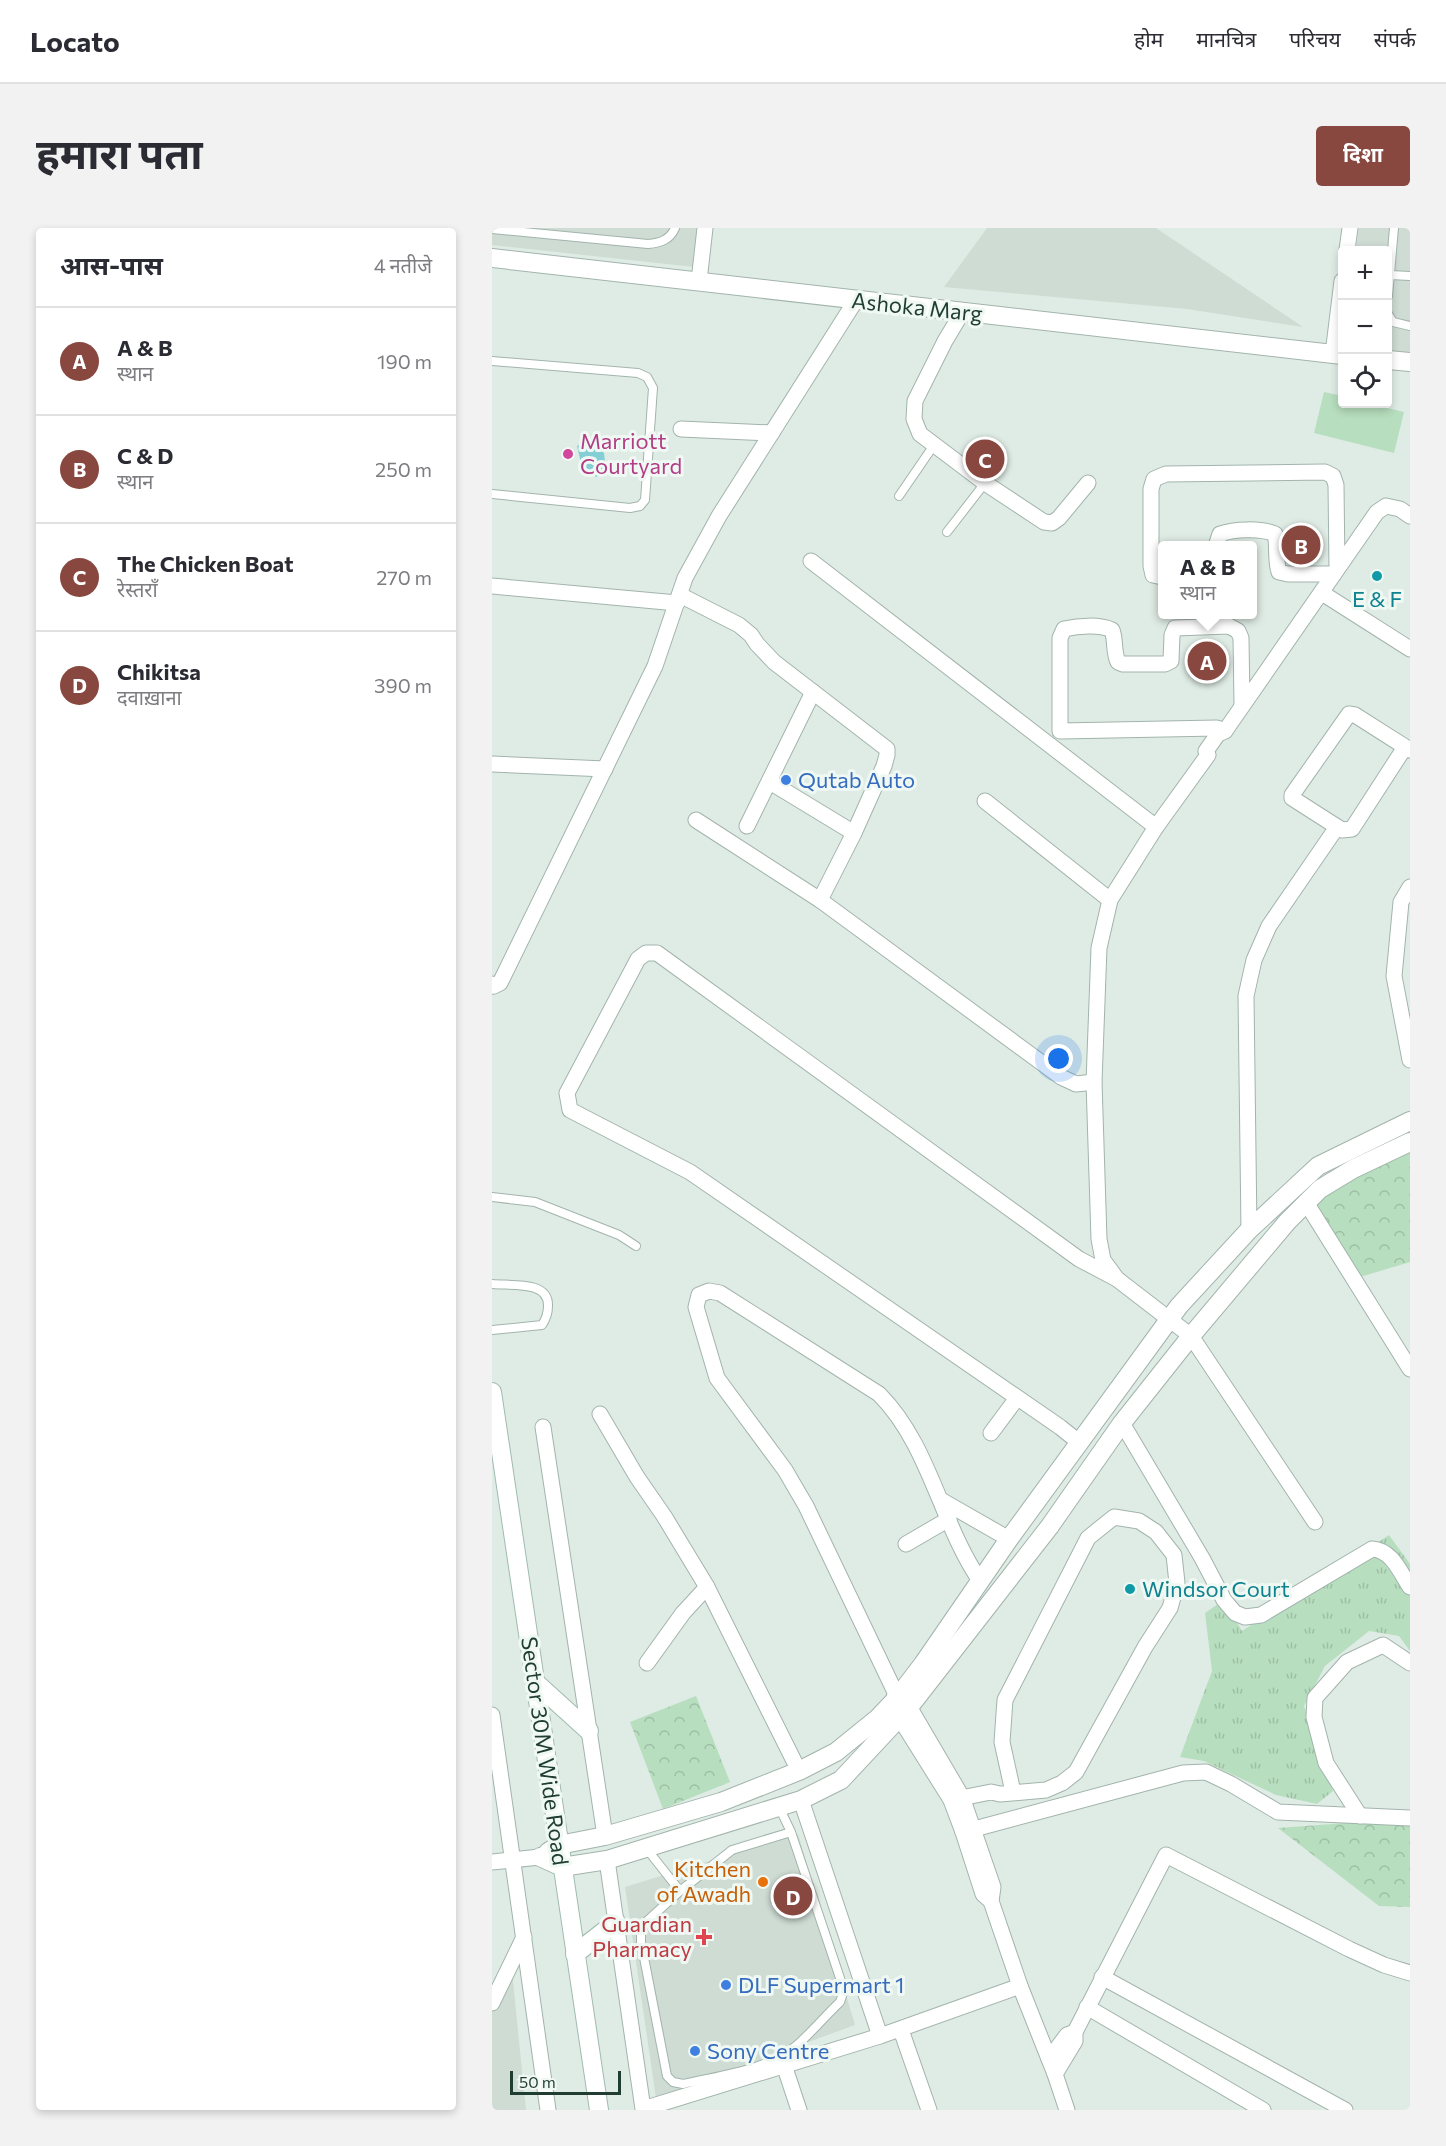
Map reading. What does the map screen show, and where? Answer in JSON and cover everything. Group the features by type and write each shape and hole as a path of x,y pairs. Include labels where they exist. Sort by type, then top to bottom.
{"street":[{"path":"699,281 705,228"},
{"path":"1348,246 1350,228"},
{"name":"Ashoka Marg","path":"492,258 1337,354"},
{"path":"492,984 494,986 500,983 655,666 685,578 719,516 856,300"},
{"path":"1337,354 1341,300"},
{"path":"963,311 915,401 914,419 920,434 985,483 1044,522 1052,523 1059,518 1088,483"},
{"path":"1392,361 1410,363"},
{"path":"681,429 772,434"},
{"path":"1158,576 1153,575 1151,566 1151,489 1155,479 1166,474 1324,472 1333,476 1336,485 1336,571"},
{"path":"1117,1280 1103,1260 1099,1239 1094,1082 1100,948 1110,900 1156,827 1208,755 1214,756 1226,738 1225,732 1242,705 1377,512 1386,506 1400,509 1410,516"},
{"path":"1218,541 1220,534 1227,531 1268,531 1275,534 1279,572 1288,574 1336,571"},
{"path":"811,561 1156,827"},
{"path":"492,586 679,599 739,625 751,635 774,662 887,749 884,765 854,833 820,900"},
{"path":"1322,593 1410,649"},
{"path":"1225,732 1217,728 1060,731 1060,638 1064,629 1106,627 1112,630 1115,636 1115,655 1118,662 1165,664 1171,661 1172,635 1175,628 1229,626 1238,631 1241,638 1242,705"},
{"path":"747,826 813,692"},
{"path":"1349,714 1407,749 1352,829 1342,830 1293,800 1292,795 1349,714"},
{"path":"492,764 605,769"},
{"path":"770,782 854,833"},
{"path":"985,801 1110,900"},
{"path":"696,820 820,900 1061,1077 1076,1084 1094,1082"},
{"path":"1249,1230 1246,996 1254,960 1269,926 1337,827"},
{"path":"1410,887 1401,902 1394,976 1410,1060"},
{"path":"1080,1443 690,1172 570,1110 567,1093 638,959 646,953 657,953 1079,1259 1117,1280 1191,1336 1315,1522"},
{"path":"540,1857 562,1867 608,1860 801,1800 841,1780 900,1702 1009,1539 1170,1319 1249,1230 1318,1166 1410,1121"},
{"path":"492,1862 540,1857 559,1845 605,1836 721,1802 799,1771 836,1752 900,1702 1050,1526 1122,1423 1191,1336 1287,1222 1320,1189 1353,1169 1410,1142"},
{"path":"1306,1204 1410,1369"},
{"path":"981,1582 894,1409 879,1394 720,1293 709,1291 699,1295 696,1307 717,1378 785,1470 806,1506 900,1702 958,1802 969,1831 983,1894 991,1901 1067,2110"},
{"name":"Sector 30M Wide Road","path":"492,1392 599,2110"},
{"path":"991,1433 1017,1398"},
{"path":"600,1414 637,1478 707,1587 799,1771"},
{"path":"1122,1423 1202,1558 1224,1600 1235,1612 1245,1617 1261,1615 1372,1549 1380,1549 1387,1553 1410,1587"},
{"path":"543,1426 605,1836"},
{"path":"941,1500 1009,1539"},
{"path":"958,1802 991,1792 1007,1793 1046,1790 1062,1783 1076,1772 1145,1647 1170,1608 1177,1583 1174,1555 1156,1532 1139,1521 1114,1517 1088,1538 1005,1700 1002,1742 1007,1793"},
{"path":"906,1544 949,1519"},
{"path":"647,1664 683,1613 707,1587"},
{"path":"1360,1816 1326,1762 1314,1717 1315,1698 1347,1662 1383,1645 1410,1663"},
{"path":"536,1683 589,1731"},
{"path":"492,1715 548,2110"},
{"path":"969,1831 1183,1773 1206,1772 1278,1812 1410,1818"},
{"path":"801,1800 880,2036"},
{"path":"1055,2074 1075,2041 1075,2032 1087,2007 1166,1855 1350,1949 1384,1965 1410,1973"},
{"path":"608,1860 643,2110 901,2030 1020,1986"},
{"path":"575,1954 616,1922"},
{"path":"492,2003 524,1938"},
{"path":"1102,1977 1346,2110"},
{"path":"1087,2007 1263,2110"},
{"path":"901,2030 929,2110"},
{"path":"1049,2059 1067,2035 1075,2032"},
{"path":"784,2065 798,2110"}],"lane":[{"path":"492,230 530,231 648,244 661,242 672,234 675,228"},
{"path":"1392,252 1394,228"},
{"path":"1392,275 1410,276"},
{"path":"1392,320 1410,327"},
{"path":"492,361 638,373 648,377 652,388 645,500 640,506 630,508 492,494"},
{"path":"899,496 934,445"},
{"path":"947,532 985,483"},
{"path":"492,1197 535,1202 620,1235 636,1246"},
{"path":"492,1284 539,1288 548,1300 548,1310 542,1325 492,1330"},
{"path":"779,1807 791,1832 842,1984 843,1993 840,2002 796,2046 774,2060 754,2068 683,2084 673,2082 667,2076 640,1942 641,1931 647,1921 732,1850 791,1832"},
{"path":"646,1848 680,1892"}],"shaded area":[{"path":"492,228 698,228 694,267 492,245"},
{"path":"987,228 1156,228 1303,327 1187,309 944,287"},
{"path":"1359,228 1410,228 1410,358 1392,357 1392,246 1357,246"},
{"path":"798,1834 855,2025 656,2098 625,1887"},
{"path":"511,1961 526,2110 492,2110 492,2006"}],"green space":[{"path":"1324,392 1338,395 1338,408 1388,408 1404,412 1394,453 1314,433"},
{"path":"1410,1146 1410,1262 1360,1277 1307,1204"},
{"path":"1389,1535 1410,1564 1410,1651 1399,1636 1369,1631 1325,1666 1304,1706 1333,1791 1317,1804 1276,1795 1204,1761 1180,1757 1212,1671 1205,1613 1224,1600 1242,1631"},
{"path":"696,1696 730,1782 663,1809 630,1722"},
{"path":"1400,1819 1410,1824 1410,1907 1379,1906 1278,1828"}],"water":[{"path":"588,439 604,453 606,471 596,477 581,463 577,446"}],"place":[{"name":"Marriott Courtyard","path":"568,454"},
{"name":"The Chicken Boat","path":"985,459"},
{"name":"C & D","path":"1301,545"},
{"name":"E & F","path":"1377,576"},
{"name":"A & B","path":"1207,661"},
{"name":"Qutab Auto","path":"786,780"},
{"name":"Windsor Court","path":"1130,1589"},
{"name":"Kitchen of Awadh","path":"763,1882"},
{"name":"Chikitsa","path":"793,1896"},
{"name":"Guardian Pharmacy","path":"704,1937"},
{"name":"DLF Supermart 1","path":"726,1985"},
{"name":"Sony Centre","path":"695,2051"}]}
